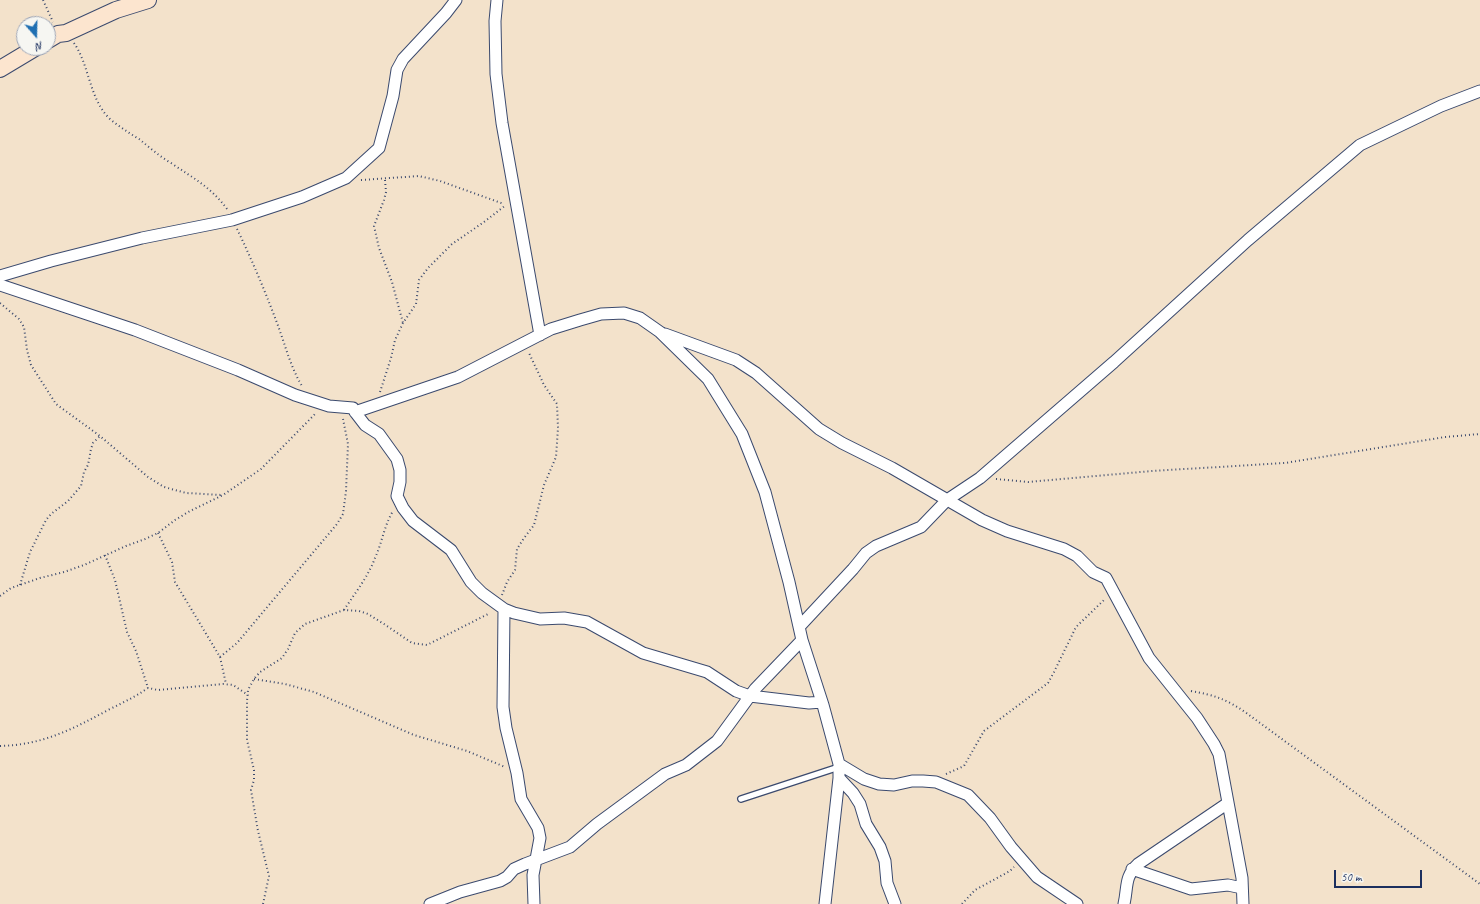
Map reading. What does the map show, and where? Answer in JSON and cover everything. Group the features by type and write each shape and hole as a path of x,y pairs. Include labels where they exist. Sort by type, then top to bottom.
{"street":[{"path":"57,36 116,10 148,0"},
{"path":"0,276 142,238 232,220 276,206 346,178 380,148 393,96 397,70 403,58 446,13 456,0"},
{"path":"497,0 495,21 496,74 512,205 540,335"},
{"path":"0,69 22,56"},
{"path":"799,627 866,553 876,546 921,527 948,500 980,478 1114,362 1248,240 1360,145 1441,106 1480,91"},
{"path":"0,285 135,330 310,400 341,408 353,408 365,424 379,434 397,459 400,470 400,482 397,496 403,508 413,520 451,550 471,582 482,593 502,608 514,613 540,619 564,618 587,622 643,653 707,672 736,691 750,696 795,702 822,702"},
{"path":"355,412 458,377 551,329 602,314 624,314 640,318 660,332 708,379 742,434 765,492 789,582 802,640 822,702 839,766 839,778 825,904"},
{"path":"660,332 736,360 756,374 819,429 982,520 1007,531 1064,549 1076,556 1093,572 1106,578 1149,658 1197,718 1214,744 1222,768 1242,878 1243,904"},
{"path":"502,608 503,707 506,728 517,773 521,799 538,828 540,838 533,875 534,904"},
{"path":"430,904 460,892 500,881 507,877 514,869 570,847 597,824 665,774 686,765 716,741 755,688 802,640"},
{"path":"839,766 864,779 880,784 894,785 923,780 936,782 968,795 990,818 1036,877 1077,904"},
{"path":"839,778 853,793 860,804 866,824 880,847 885,862 887,883 895,904"},
{"path":"1124,904 1127,880 1132,869 1228,803"},
{"path":"1132,869 1192,888 1228,885 1242,888"}],"lane":[{"path":"741,799 839,766"}],"path":[{"path":"43,0 57,36 81,56 88,80 104,112 111,120 151,149 206,185 228,210 255,269 298,380 310,400"},
{"path":"346,178 360,180 419,176 440,181 512,205"},
{"path":"385,179 386,192 374,226 379,248 393,287 403,323"},
{"path":"376,405 391,358 395,340 403,323 416,304 419,280 428,268 452,244 512,205"},
{"path":"0,303 22,323 31,365 56,404 100,436 148,477 164,487 186,493 223,495"},
{"path":"262,904 269,876 258,831 251,790 254,780 254,770 247,740 248,690 260,672 282,658 295,633 300,627 344,610 359,611 368,614 412,643 427,645 502,608 502,592 515,570 517,549 534,525 544,485 556,457 558,428 557,404 544,385 524,343"},
{"path":"0,596 11,588 40,578 71,570 145,540 190,511 223,495 261,469 324,404"},
{"path":"220,657 237,643 337,524 343,514 346,490 348,444 341,408"},
{"path":"980,478 1028,482 1152,471 1285,463 1445,437 1480,434"},
{"path":"20,585 30,552 46,520 50,514 68,501 81,486 93,443 100,436"},
{"path":"344,610 371,568 387,522 396,504 397,496"},
{"path":"158,533 172,562 175,582 220,657 226,684"},
{"path":"105,555 115,580 127,632 136,651 148,688"},
{"path":"936,782 939,777 964,766 984,731 1048,683 1076,627 1113,591"},
{"path":"254,679 285,684 314,692 414,735 467,751 517,773"},
{"path":"0,746 40,741 71,730 115,706 134,698 148,688 158,690 226,684 233,685 248,695"},
{"path":"1173,689 1210,694 1230,702 1480,884"},
{"path":"962,904 975,890 1010,871 1019,857"}]}
